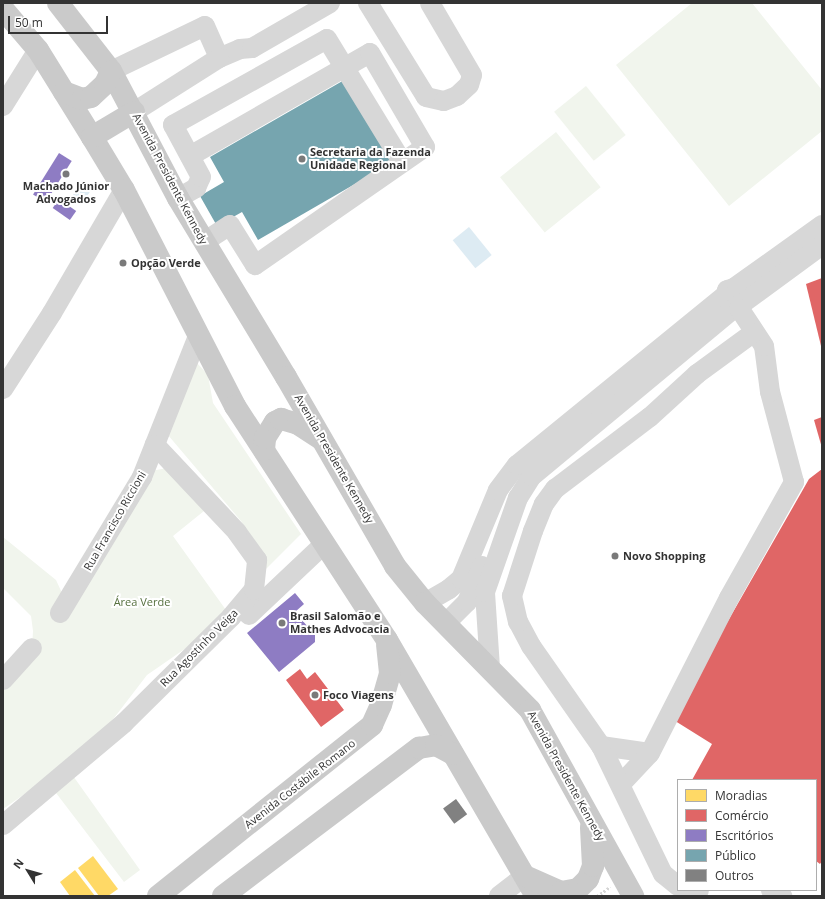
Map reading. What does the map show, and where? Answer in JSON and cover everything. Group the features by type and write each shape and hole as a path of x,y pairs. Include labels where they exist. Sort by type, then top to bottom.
{"main road":[{"name":"Avenida Presidente Kennedy","path":"58,3 111,71 134,112 178,198 324,440 395,566 425,602 530,710 591,824 633,896"},
{"path":"3,9 38,50 124,190 235,406 387,640 536,896"},
{"path":"64,92 82,99 92,97 105,84 111,71"},
{"path":"92,137 134,112"},
{"path":"264,450 265,438 275,422 281,420 298,424 324,440"},
{"name":"Avenida Costábile Romano","path":"161,895 372,725 381,705 390,673 387,640"},
{"path":"223,896 420,748 436,745 453,754"},
{"path":"525,876 561,892 571,892 578,889 588,879 594,866 591,824"}],"street":[{"path":"240,48 245,39 307,3"},
{"path":"134,112 220,58 240,48 252,48 330,3"},
{"path":"368,3 426,97 444,101 457,96 470,85 472,74 430,3"},
{"path":"111,71 205,26 220,58"},
{"path":"178,198 196,188 201,177 173,125 327,39 402,162"},
{"path":"3,106 38,50"},
{"path":"190,156 370,53 425,147 255,265 230,225 204,242"},
{"path":"3,390 52,314 124,190"},
{"path":"490,668 485,592 505,570 524,520 518,498 532,476 822,225"},
{"path":"425,602 449,589 461,579 485,519 503,483 517,465 735,301 822,245"},
{"path":"621,784 650,753 728,598 794,482 770,392 764,346 753,333 735,301"},
{"path":"677,885 664,874 601,746 531,646 518,622 512,596 544,504 568,477 620,440 697,374 753,333"},
{"name":"Rua Francisco Riccioni","path":"60,613 142,477 198,336"},
{"path":"595,422 620,440"},
{"name":"Rua Agostinho Veiga","path":"3,825 124,723 231,617 254,590 257,560 237,532 155,445"},
{"path":"446,624 467,602 504,516 503,483"},
{"path":"249,615 324,544"},
{"path":"3,680 32,648"},
{"path":"601,746 650,753"},
{"path":"499,896 525,876"},
{"path":"773,891 782,896"}],"green space":[{"path":"692,3 752,3 822,90 822,131 729,206 616,65"},
{"path":"586,86 626,135 594,161 554,112"},
{"path":"556,132 601,187 545,232 500,177"},
{"path":"197,363 208,375 213,403 301,534 261,574 257,545 241,521 162,428"},
{"name":"Área Verde","path":"167,468 204,511 173,536 231,617 147,675 91,748 3,809 3,681 32,648 33,631 31,616 3,588 3,537 56,580 68,606 146,472"},
{"path":"71,773 140,870 124,882 53,789"}],"shaded area":[{"path":"80,185 90,192 81,205 71,198"},
{"path":"469,227 492,255 475,268 453,240"}],"building: Moradias":[{"path":"93,856 118,889 108,896 99,896 78,868"},
{"path":"75,870 95,896 70,896 60,882"}],"building: Comércio":[{"path":"822,278 822,346 821,346 806,284"},
{"path":"822,417 822,448 814,420"},
{"path":"822,469 822,861 820,864 817,862 817,779 693,779 712,744 672,719 809,479"},
{"name":"Foco Viagens","path":"300,669 307,679 315,672 344,710 321,727 286,680"}],"building: Escritórios":[{"path":"59,153 72,161 46,203 33,195"},
{"path":"59,199 76,211 70,220 53,208"},
{"name":"Brasil Salomão e Mathes Advocacia","path":"295,593 304,604 295,612 315,635 315,642 279,672 247,633"}],"building: Público":[{"name":"Secretaria da Fazenda Unidade Regional","path":"346,79 393,162 258,240 242,212 217,226 200,196 224,182 210,157"}],"building: Outros":[{"path":"456,799 467,814 454,824 443,808"}],"place":[{"name":"Secretaria da Fazenda Unidade Regional","path":"302,159"},
{"name":"Machado Júnior Advogados","path":"66,174"},
{"name":"Opção Verde","path":"123,263"},
{"name":"Novo Shopping","path":"615,556"},
{"name":"Brasil Salomão e Mathes Advocacia","path":"282,623"},
{"name":"Foco Viagens","path":"315,695"}]}
